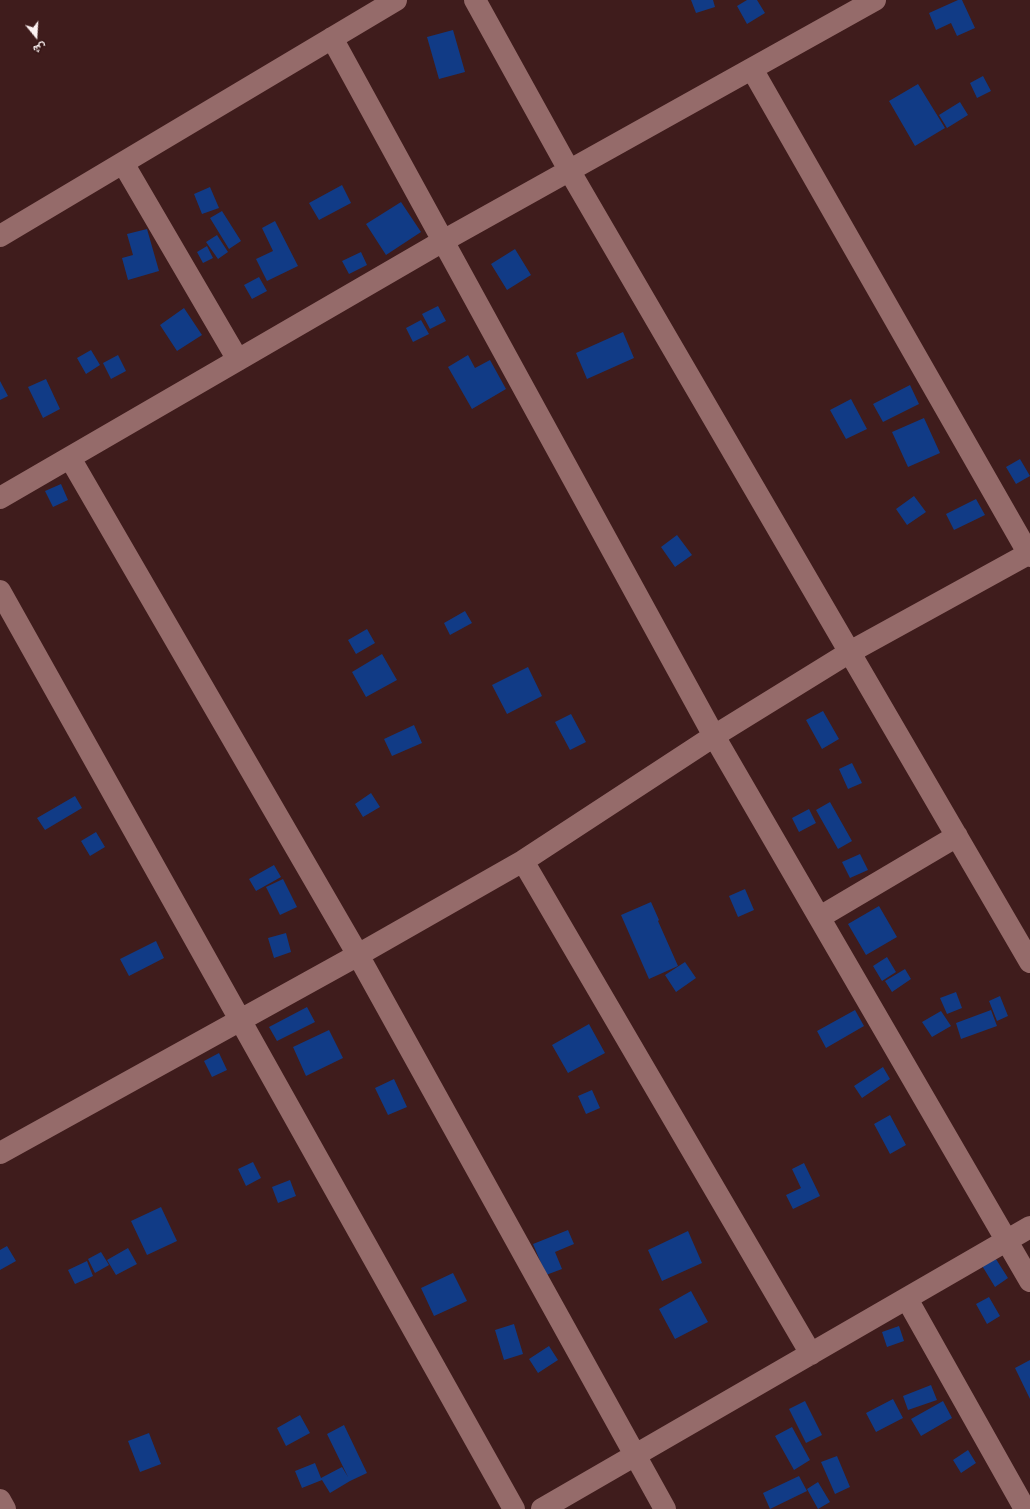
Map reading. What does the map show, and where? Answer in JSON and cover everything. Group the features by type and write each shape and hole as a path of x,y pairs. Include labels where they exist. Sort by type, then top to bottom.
{"street":[{"path":"0,236 396,0"},
{"path":"475,0 569,170 1030,962"},
{"path":"0,498 443,241 875,0"},
{"path":"332,38 714,736 1030,1281"},
{"path":"0,1153 358,955 523,861 714,736 850,652 1030,554 752,69"},
{"path":"123,163 238,360"},
{"path":"70,458 358,955 665,1509"},
{"path":"0,591 514,1509"},
{"path":"820,917 957,836"},
{"path":"523,861 811,1354"},
{"path":"542,1509 1030,1227"},
{"path":"907,1298 1025,1509"},
{"path":"0,1500 5,1509"}],"building":[{"path":"691,0 713,0 715,7 696,13"},
{"path":"747,0 757,0 765,13 747,24 737,6"},
{"path":"958,0 962,0 975,28 957,36 951,23 936,30 929,13"},
{"path":"453,30 465,72 439,79 427,37"},
{"path":"983,76 991,91 977,98 970,83"},
{"path":"918,84 945,128 915,146 889,101"},
{"path":"960,102 968,115 947,128 939,115"},
{"path":"342,185 351,203 319,220 309,203"},
{"path":"210,187 219,208 202,214 194,194"},
{"path":"401,202 421,232 386,255 366,224"},
{"path":"222,211 241,241 229,249 210,218"},
{"path":"275,221 298,266 267,281 256,259 273,251 262,228"},
{"path":"147,229 159,271 128,280 122,258 133,255 127,234"},
{"path":"217,235 228,252 218,259 206,242"},
{"path":"207,246 213,258 203,263 197,252"},
{"path":"515,249 531,275 507,290 491,264"},
{"path":"361,252 367,265 349,274 342,261"},
{"path":"259,277 267,291 252,299 244,285"},
{"path":"438,306 446,321 430,329 422,314"},
{"path":"184,308 202,335 177,351 160,325"},
{"path":"421,320 429,334 413,342 406,328"},
{"path":"623,332 634,358 587,379 576,353"},
{"path":"91,350 100,365 86,374 77,358"},
{"path":"118,355 126,371 111,379 103,363"},
{"path":"468,355 475,368 490,360 506,389 472,409 448,367"},
{"path":"46,379 60,409 43,418 28,387"},
{"path":"0,381 8,396 0,400"},
{"path":"910,385 919,404 883,422 873,404"},
{"path":"851,399 867,429 846,439 830,410"},
{"path":"924,418 940,453 908,467 892,432"},
{"path":"1020,459 1030,476 1016,484 1006,467"},
{"path":"61,484 68,500 53,507 45,491"},
{"path":"914,496 926,512 907,525 896,509"},
{"path":"976,499 985,515 954,530 946,514"},
{"path":"677,535 692,555 675,567 661,547"},
{"path":"465,611 472,623 450,635 444,623"},
{"path":"367,629 375,643 356,654 348,640"},
{"path":"382,654 397,680 366,697 352,672"},
{"path":"528,667 542,696 507,714 492,685"},
{"path":"823,711 839,739 822,749 806,720"},
{"path":"571,714 586,742 570,750 555,722"},
{"path":"414,725 422,743 392,756 384,739"},
{"path":"852,763 862,783 848,789 839,769"},
{"path":"371,793 380,807 363,817 355,804"},
{"path":"75,796 82,808 45,830 37,818"},
{"path":"830,802 852,841 838,849 816,810"},
{"path":"809,809 816,823 799,832 792,818"},
{"path":"96,832 105,847 90,856 81,841"},
{"path":"860,854 868,870 850,878 842,862"},
{"path":"274,865 281,877 256,891 249,879"},
{"path":"283,879 297,907 280,915 266,887"},
{"path":"745,889 754,910 738,917 729,896"},
{"path":"651,902 678,966 649,979 621,915"},
{"path":"879,906 897,937 866,955 848,924"},
{"path":"286,933 291,952 274,958 268,938"},
{"path":"156,941 164,958 129,976 120,959"},
{"path":"887,957 896,972 882,981 873,966"},
{"path":"685,962 696,978 676,992 665,975"},
{"path":"905,969 911,979 892,992 885,981"},
{"path":"956,992 962,1008 947,1014 940,998"},
{"path":"1000,996 1008,1016 997,1021 989,1001"},
{"path":"307,1007 315,1022 277,1041 269,1027"},
{"path":"855,1010 864,1026 826,1048 817,1031"},
{"path":"991,1010 997,1026 961,1039 956,1023"},
{"path":"941,1011 951,1026 932,1037 922,1022"},
{"path":"589,1024 605,1053 568,1073 552,1045"},
{"path":"329,1030 343,1058 306,1076 293,1047"},
{"path":"219,1053 227,1070 212,1077 204,1061"},
{"path":"883,1067 890,1079 862,1098 854,1086"},
{"path":"394,1079 407,1107 388,1115 375,1088"},
{"path":"592,1090 600,1108 586,1114 578,1096"},
{"path":"890,1115 906,1145 890,1154 874,1124"},
{"path":"253,1162 261,1178 246,1186 238,1169"},
{"path":"804,1163 820,1196 793,1209 786,1195 801,1188 792,1169"},
{"path":"290,1180 296,1196 278,1203 272,1187"},
{"path":"161,1207 177,1241 147,1255 131,1221"},
{"path":"568,1230 574,1244 555,1252 562,1269 546,1275 533,1244"},
{"path":"688,1231 702,1263 662,1281 648,1250"},
{"path":"7,1246 16,1261 0,1270 0,1250"},
{"path":"128,1248 137,1264 116,1275 107,1260"},
{"path":"101,1252 109,1265 95,1273 88,1259"},
{"path":"994,1256 1008,1278 995,1287 981,1264"},
{"path":"87,1261 93,1276 75,1284 68,1270"},
{"path":"453,1273 467,1301 434,1316 421,1288"},
{"path":"691,1291 708,1322 675,1339 659,1309"},
{"path":"989,1297 1000,1316 987,1324 976,1304"},
{"path":"514,1324 523,1354 504,1360 495,1330"},
{"path":"899,1326 904,1341 887,1347 882,1332"},
{"path":"549,1346 558,1360 538,1373 529,1359"},
{"path":"1030,1360 1030,1399 1015,1368"},
{"path":"931,1385 937,1400 908,1410 903,1396"},
{"path":"893,1399 903,1418 876,1432 866,1413"},
{"path":"805,1401 822,1435 806,1443 789,1409"},
{"path":"943,1401 952,1418 921,1436 911,1419"},
{"path":"300,1415 310,1433 286,1446 277,1428"},
{"path":"344,1425 367,1473 330,1493 322,1480 302,1488 295,1471 315,1463 321,1478 342,1467 348,1477 327,1434"},
{"path":"792,1427 810,1460 794,1470 775,1436"},
{"path":"149,1433 161,1464 140,1472 128,1441"},
{"path":"968,1450 976,1463 961,1473 953,1460"},
{"path":"837,1456 850,1487 835,1494 821,1462"},
{"path":"799,1476 807,1491 770,1509 763,1493"},
{"path":"818,1482 830,1502 818,1509 807,1489"}]}
